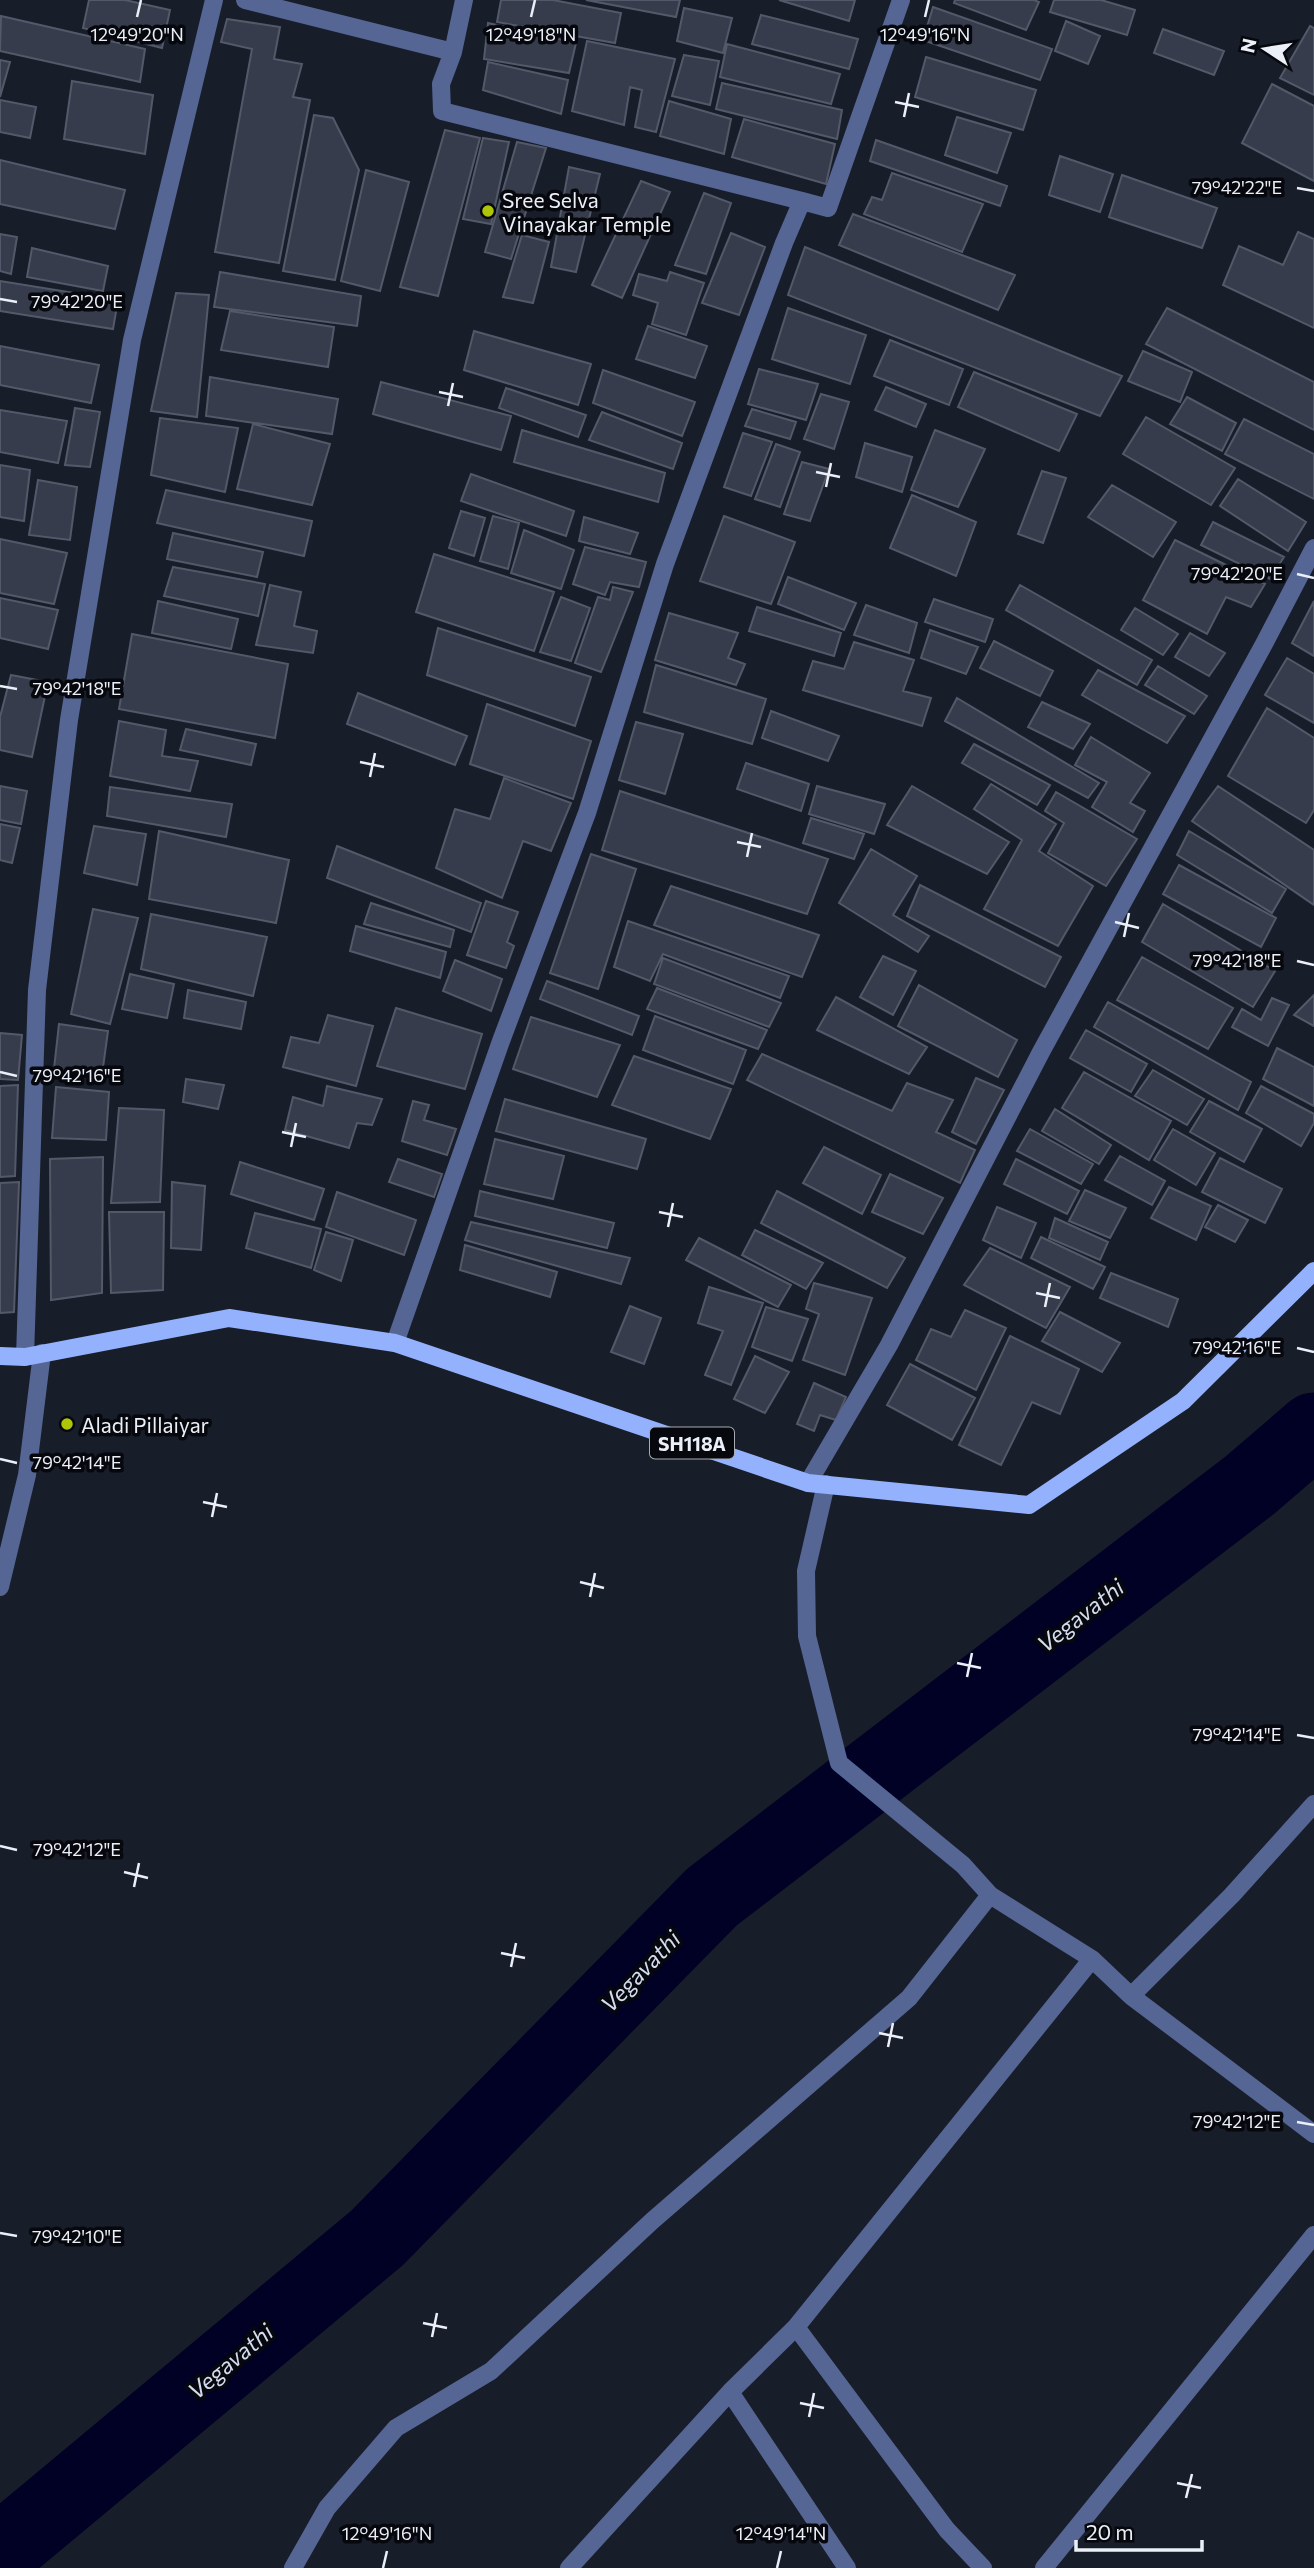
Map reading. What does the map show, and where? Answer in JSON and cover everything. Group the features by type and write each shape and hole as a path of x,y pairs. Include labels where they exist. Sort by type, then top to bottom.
{"main road":[{"name":"SH118A","path":"0,1356 34,1355 229,1318 395,1343 817,1483 1029,1505 1183,1401 1314,1271"}],"street":[{"path":"0,1587 27,1475 34,1355 37,990 68,720 132,340 214,0"},
{"path":"245,0 453,52"},
{"path":"464,0 453,52 441,84 442,111 828,208 901,0"},
{"path":"395,1343 501,1041 587,813 665,564 802,201"},
{"path":"1314,548 1041,1052 817,1483 806,1571 807,1636 839,1763 963,1865 990,1895 1092,1959 1131,1996 1314,2134"},
{"path":"1131,1996 1231,1895 1314,1804"},
{"path":"293,2568 327,2508 396,2428 491,2371 652,2221 909,1998 990,1895"},
{"path":"569,2568 730,2392 796,2327 1092,1959"},
{"path":"1044,2568 1314,2235"},
{"path":"796,2327 947,2530 984,2568"},
{"path":"730,2392 848,2568"}],"building":[{"path":"89,0 125,0 170,10 162,48 83,28"},
{"path":"501,0 553,0 621,13 615,43 497,22"},
{"path":"586,0 680,0 676,17"},
{"path":"779,0 855,0 849,21"},
{"path":"955,0 1039,2 1026,30 954,3"},
{"path":"1054,0 1101,0 1135,10 1127,35 1050,12"},
{"path":"933,7 1052,49 1040,80 923,40"},
{"path":"684,8 732,18 723,53 677,41"},
{"path":"761,15 858,39 849,69 752,44"},
{"path":"1,16 145,49 140,82 0,51"},
{"path":"227,19 280,27 274,59 302,64 293,97 310,100 279,263 215,252 252,49 221,42"},
{"path":"1066,21 1100,36 1088,64 1055,51"},
{"path":"488,23 576,43 569,73 484,59"},
{"path":"1310,26 1314,28 1314,95 1280,78"},
{"path":"1163,29 1224,51 1214,75 1154,53"},
{"path":"587,41 675,59 656,132 635,127 642,90 630,87 624,125 572,111"},
{"path":"727,44 840,74 831,104 720,77"},
{"path":"684,55 719,61 710,105 672,96"},
{"path":"926,57 1036,90 1023,130 915,97"},
{"path":"0,60 10,62 0,97"},
{"path":"488,62 568,80 561,114 483,90"},
{"path":"72,81 153,95 145,154 64,139"},
{"path":"722,83 842,110 837,139 716,109"},
{"path":"1272,84 1314,106 1314,181 1242,143"},
{"path":"0,100 36,107 30,138 0,132"},
{"path":"669,101 731,119 724,154 660,136"},
{"path":"314,115 333,118 359,170 335,280 283,271"},
{"path":"957,117 1011,133 997,173 945,155"},
{"path":"744,119 835,144 826,184 732,157"},
{"path":"445,130 480,138 438,296 400,287"},
{"path":"483,138 509,142 491,224 463,219"},
{"path":"876,140 1007,186 1000,206 870,161"},
{"path":"517,142 546,148 511,259 485,252"},
{"path":"1060,156 1113,174 1100,212 1049,195"},
{"path":"0,160 125,190 115,229 0,204"},
{"path":"569,167 600,174 576,272 551,267"},
{"path":"366,170 409,182 380,291 341,281"},
{"path":"892,173 983,204 962,252 864,214 872,197 882,200"},
{"path":"1122,175 1217,208 1202,248 1109,217"},
{"path":"641,181 670,192 622,298 592,285"},
{"path":"704,193 731,203 706,274 675,265"},
{"path":"853,214 1015,275 998,310 839,245"},
{"path":"1298,232 1314,239 1314,328 1223,285 1239,246 1283,265"},
{"path":"731,233 765,247 739,315 702,303"},
{"path":"0,234 17,237 11,274 0,271"},
{"path":"522,235 549,242 533,303 503,297"},
{"path":"805,247 1122,376 1100,416 788,295"},
{"path":"32,248 108,266 103,291 27,277"},
{"path":"220,272 361,296 357,326 214,307"},
{"path":"670,272 704,283 686,335 652,324 658,303 633,295 639,274 667,281"},
{"path":"0,281 118,300 113,329 0,311"},
{"path":"176,293 209,295 197,417 151,411"},
{"path":"788,308 866,335 850,384 772,359"},
{"path":"1167,308 1314,382 1314,430 1146,344"},
{"path":"230,311 334,327 328,367 221,350"},
{"path":"648,326 707,346 695,378 636,359"},
{"path":"474,331 591,364 578,405 464,370"},
{"path":"890,340 963,369 949,405 874,376"},
{"path":"0,346 99,365 91,403 0,385"},
{"path":"1143,351 1192,372 1180,402 1128,381"},
{"path":"759,369 818,384 806,420 748,404"},
{"path":"603,370 695,402 682,436 593,403"},
{"path":"974,372 1077,414 1059,451 958,407"},
{"path":"210,377 338,399 332,434 206,416"},
{"path":"381,382 511,416 501,450 373,414"},
{"path":"886,387 926,404 916,427 875,410"},
{"path":"506,388 586,415 578,437 499,408"},
{"path":"821,394 849,402 834,449 804,439"},
{"path":"1187,397 1236,423 1222,451 1170,424"},
{"path":"75,408 100,412 90,467 65,465"},
{"path":"752,409 796,422 790,439 745,426"},
{"path":"0,410 67,421 58,463 0,452"},
{"path":"602,412 682,443 673,469 589,440"},
{"path":"1146,417 1235,468 1211,505 1123,454"},
{"path":"160,418 238,428 225,492 151,475"},
{"path":"1244,419 1314,454 1314,499 1225,454"},
{"path":"253,424 330,444 312,505 237,489"},
{"path":"522,430 665,473 658,502 514,462"},
{"path":"935,430 985,449 958,507 911,490"},
{"path":"743,433 772,442 751,496 724,487"},
{"path":"865,443 912,457 902,492 856,477"},
{"path":"776,444 800,452 780,507 755,499"},
{"path":"802,462 829,469 810,521 784,514"},
{"path":"0,465 30,470 24,521 0,517"},
{"path":"1042,471 1066,478 1043,543 1018,534"},
{"path":"471,474 574,511 566,536 461,501"},
{"path":"1238,479 1306,522 1288,551 1220,506"},
{"path":"38,480 77,487 70,540 29,535"},
{"path":"1112,485 1176,522 1153,557 1088,517"},
{"path":"166,490 312,521 304,556 157,523"},
{"path":"912,495 976,522 956,576 890,548"},
{"path":"461,511 485,518 474,556 449,548"},
{"path":"493,516 519,523 508,569 480,561"},
{"path":"724,516 795,542 771,604 700,581"},
{"path":"584,517 638,533 630,554 579,541"},
{"path":"1213,522 1284,557 1270,579 1201,545"},
{"path":"524,530 574,550 561,589 511,573"},
{"path":"173,533 263,552 257,577 167,559"},
{"path":"0,539 67,553 54,604 0,593"},
{"path":"1175,540 1265,584 1251,607 1226,597 1207,634 1143,600"},
{"path":"585,547 646,562 639,587 610,582 605,595 573,584"},
{"path":"434,554 554,592 534,651 416,612"},
{"path":"173,567 265,584 258,616 164,596"},
{"path":"788,577 856,603 844,630 778,604"},
{"path":"270,585 301,592 294,626 317,631 313,653 256,645"},
{"path":"1020,585 1152,660 1137,685 1006,610"},
{"path":"613,587 633,592 601,672 575,663 598,597 610,600"},
{"path":"561,597 590,608 571,661 540,652"},
{"path":"0,598 58,610 48,649 0,638"},
{"path":"934,599 993,619 985,642 925,622"},
{"path":"158,601 238,619 231,649 152,633"},
{"path":"1314,601 1314,656 1292,643"},
{"path":"866,605 917,623 909,653 854,635"},
{"path":"757,607 841,633 834,656 749,631"},
{"path":"1135,608 1178,634 1163,655 1121,630"},
{"path":"669,613 738,633 728,658 745,664 736,685 655,660"},
{"path":"438,628 591,677 575,726 427,675"},
{"path":"930,630 978,647 966,674 921,658"},
{"path":"1190,633 1225,653 1209,676 1175,657"},
{"path":"132,634 288,664 275,738 119,709"},
{"path":"994,641 1053,671 1040,696 980,668"},
{"path":"854,642 914,660 903,691 931,698 922,726 803,690 813,661 844,669"},
{"path":"1287,658 1314,674 1314,723 1265,695"},
{"path":"656,665 766,699 752,744 644,712"},
{"path":"1158,666 1207,696 1194,714 1145,685"},
{"path":"1098,670 1185,716 1167,743 1082,695"},
{"path":"11,675 48,682 32,757 0,750 0,717"},
{"path":"358,693 467,736 455,765 347,724"},
{"path":"957,698 1099,783 1088,798 945,721"},
{"path":"1042,702 1090,724 1073,749 1028,727"},
{"path":"487,704 591,741 573,799 470,764"},
{"path":"1267,708 1314,738 1314,810 1306,823 1228,776"},
{"path":"771,711 839,736 828,761 762,738"},
{"path":"119,721 166,730 162,756 198,761 190,791 110,776"},
{"path":"636,722 683,734 665,794 619,780"},
{"path":"186,729 256,744 251,765 180,750"},
{"path":"1091,737 1150,773 1130,803 1145,811 1133,832 1092,807 1107,782 1075,765"},
{"path":"974,744 1050,785 1037,805 962,763"},
{"path":"746,763 809,784 801,811 737,789"},
{"path":"504,778 571,803 551,851 523,841 502,898 436,868 455,809 490,819"},
{"path":"991,784 1056,824 1039,851 1093,886 1058,946 984,909 1022,840 974,809"},
{"path":"0,786 27,791 21,824 0,820"},
{"path":"817,786 885,804 874,834 809,814"},
{"path":"912,786 1009,842 987,874 887,825"},
{"path":"1218,786 1314,850 1314,905 1192,821"},
{"path":"110,787 232,804 226,837 107,816"},
{"path":"620,791 828,859 807,914 602,850"},
{"path":"1056,792 1137,839 1106,886 1048,853 1064,823 1045,811"},
{"path":"811,818 864,834 854,859 803,843"},
{"path":"0,824 20,828 12,863 0,860"},
{"path":"94,826 146,834 137,885 84,873"},
{"path":"159,831 289,860 276,923 149,899"},
{"path":"1189,831 1286,889 1272,913 1177,855"},
{"path":"337,846 481,903 471,932 327,878"},
{"path":"871,849 917,876 893,915 929,936 918,952 839,903"},
{"path":"591,854 636,869 598,989 550,973"},
{"path":"1179,865 1276,918 1261,947 1163,894"},
{"path":"920,885 1061,957 1045,987 907,916"},
{"path":"671,886 819,935 802,977 654,925"},
{"path":"486,901 518,912 507,942 514,946 506,968 467,955"},
{"path":"371,903 454,930 450,947 364,924"},
{"path":"1163,904 1275,971 1253,1007 1142,942"},
{"path":"93,909 138,918 110,1024 71,1014"},
{"path":"151,914 267,937 253,996 141,969"},
{"path":"628,921 789,976 780,998 663,954 650,981 614,967"},
{"path":"356,926 446,952 440,978 350,951"},
{"path":"883,956 916,971 893,1015 860,997"},
{"path":"1142,957 1233,1008 1208,1049 1117,1000"},
{"path":"663,958 781,1003 769,1027 654,984"},
{"path":"455,960 502,979 491,1011 443,991"},
{"path":"130,974 174,984 167,1018 122,1009"},
{"path":"547,981 639,1016 632,1035 540,999"},
{"path":"919,985 1017,1040 998,1077 898,1026"},
{"path":"657,988 767,1030 758,1049 647,1009"},
{"path":"188,990 246,1002 241,1029 184,1018"},
{"path":"1314,995 1314,1026 1294,1015"},
{"path":"836,997 927,1047 909,1074 817,1030"},
{"path":"1272,998 1289,1005 1268,1046 1232,1027 1242,1009 1261,1020"},
{"path":"1108,1002 1251,1082 1238,1110 1094,1027"},
{"path":"396,1008 482,1034 465,1089 377,1066"},
{"path":"328,1015 373,1026 356,1086 283,1067 291,1037 319,1043"},
{"path":"655,1016 746,1050 733,1084 643,1050"},
{"path":"531,1017 620,1045 597,1097 513,1069"},
{"path":"59,1024 108,1031 102,1075 54,1069"},
{"path":"1086,1030 1147,1064 1131,1092 1070,1058"},
{"path":"0,1033 22,1035 18,1080 0,1079"},
{"path":"1277,1048 1314,1067 1314,1106 1263,1079"},
{"path":"762,1054 892,1111 907,1083 953,1100 936,1132 975,1150 960,1183 747,1080"},
{"path":"634,1056 731,1089 710,1139 612,1105"},
{"path":"1153,1070 1204,1099 1187,1125 1135,1096"},
{"path":"1084,1072 1171,1121 1149,1160 1062,1108"},
{"path":"976,1078 1004,1090 976,1144 952,1132"},
{"path":"186,1079 224,1085 218,1109 183,1102"},
{"path":"18,1085 15,1176 0,1177 0,1086"},
{"path":"327,1086 382,1099 372,1125 357,1123 349,1148 285,1130 293,1097 323,1106"},
{"path":"1261,1086 1314,1114 1314,1123 1301,1146 1246,1113"},
{"path":"56,1087 109,1092 106,1140 52,1138"},
{"path":"505,1099 646,1139 637,1169 496,1131"},
{"path":"413,1101 429,1105 424,1120 456,1129 447,1155 402,1141"},
{"path":"1209,1101 1262,1129 1244,1162 1190,1132"},
{"path":"119,1108 164,1110 160,1202 111,1203"},
{"path":"1055,1109 1111,1145 1099,1164 1042,1131"},
{"path":"1030,1129 1093,1164 1081,1184 1017,1151"},
{"path":"1173,1129 1215,1153 1196,1185 1154,1160"},
{"path":"495,1139 564,1156 553,1199 484,1184"},
{"path":"824,1147 881,1175 862,1214 803,1183"},
{"path":"1120,1156 1165,1181 1152,1205 1105,1180"},
{"path":"103,1157 102,1293 51,1300 50,1159"},
{"path":"1220,1158 1282,1189 1265,1223 1202,1192"},
{"path":"398,1159 442,1174 434,1197 389,1182"},
{"path":"1016,1159 1079,1191 1067,1214 1004,1184"},
{"path":"240,1162 324,1189 314,1220 231,1194"},
{"path":"890,1174 943,1198 923,1234 872,1212"},
{"path":"19,1182 14,1312 0,1313 0,1183"},
{"path":"172,1182 205,1186 201,1250 171,1248"},
{"path":"1169,1187 1211,1206 1196,1240 1151,1218"},
{"path":"1085,1190 1126,1208 1110,1238 1069,1221"},
{"path":"480,1191 614,1223 607,1248 475,1216"},
{"path":"777,1191 905,1258 887,1288 761,1223"},
{"path":"337,1192 416,1220 404,1255 326,1227"},
{"path":"1218,1205 1248,1220 1235,1242 1205,1227"},
{"path":"997,1207 1036,1223 1021,1258 983,1240"},
{"path":"109,1212 164,1212 163,1290 111,1293"},
{"path":"255,1213 321,1229 311,1268 246,1248"},
{"path":"1055,1218 1108,1242 1100,1260 1049,1238"},
{"path":"471,1222 630,1258 621,1284 465,1240"},
{"path":"755,1230 823,1263 806,1289 742,1255"},
{"path":"326,1232 353,1240 341,1281 314,1270"},
{"path":"1041,1237 1105,1267 1093,1289 1031,1258"},
{"path":"699,1238 791,1285 778,1307 686,1260"},
{"path":"465,1245 557,1272 550,1297 460,1270"},
{"path":"990,1248 1070,1287 1046,1328 964,1285"},
{"path":"1111,1273 1178,1299 1168,1327 1100,1298"},
{"path":"814,1283 872,1298 845,1375 803,1360 819,1314 806,1309"},
{"path":"709,1287 763,1303 731,1385 705,1375 723,1331 698,1323"},
{"path":"630,1306 661,1318 644,1364 611,1352"},
{"path":"766,1307 808,1319 792,1361 752,1347"},
{"path":"965,1310 1006,1328 976,1390 916,1360 931,1329 951,1337"},
{"path":"1060,1312 1120,1343 1102,1372 1042,1341"},
{"path":"1010,1336 1079,1369 1060,1414 1032,1402 1001,1465 959,1445"},
{"path":"755,1356 789,1372 765,1413 734,1399"},
{"path":"910,1364 975,1398 952,1440 887,1405"},
{"path":"814,1383 846,1397 836,1420 820,1415 814,1431 797,1424"}],"waterway":[{"name":"Vegavathi","path":"0,2552 377,2238 712,1897 1250,1485 1314,1430"}],"place":[{"name":"Sree Selva Vinayakar Temple","path":"488,211"},
{"name":"Aladi Pillaiyar","path":"67,1424"}]}
